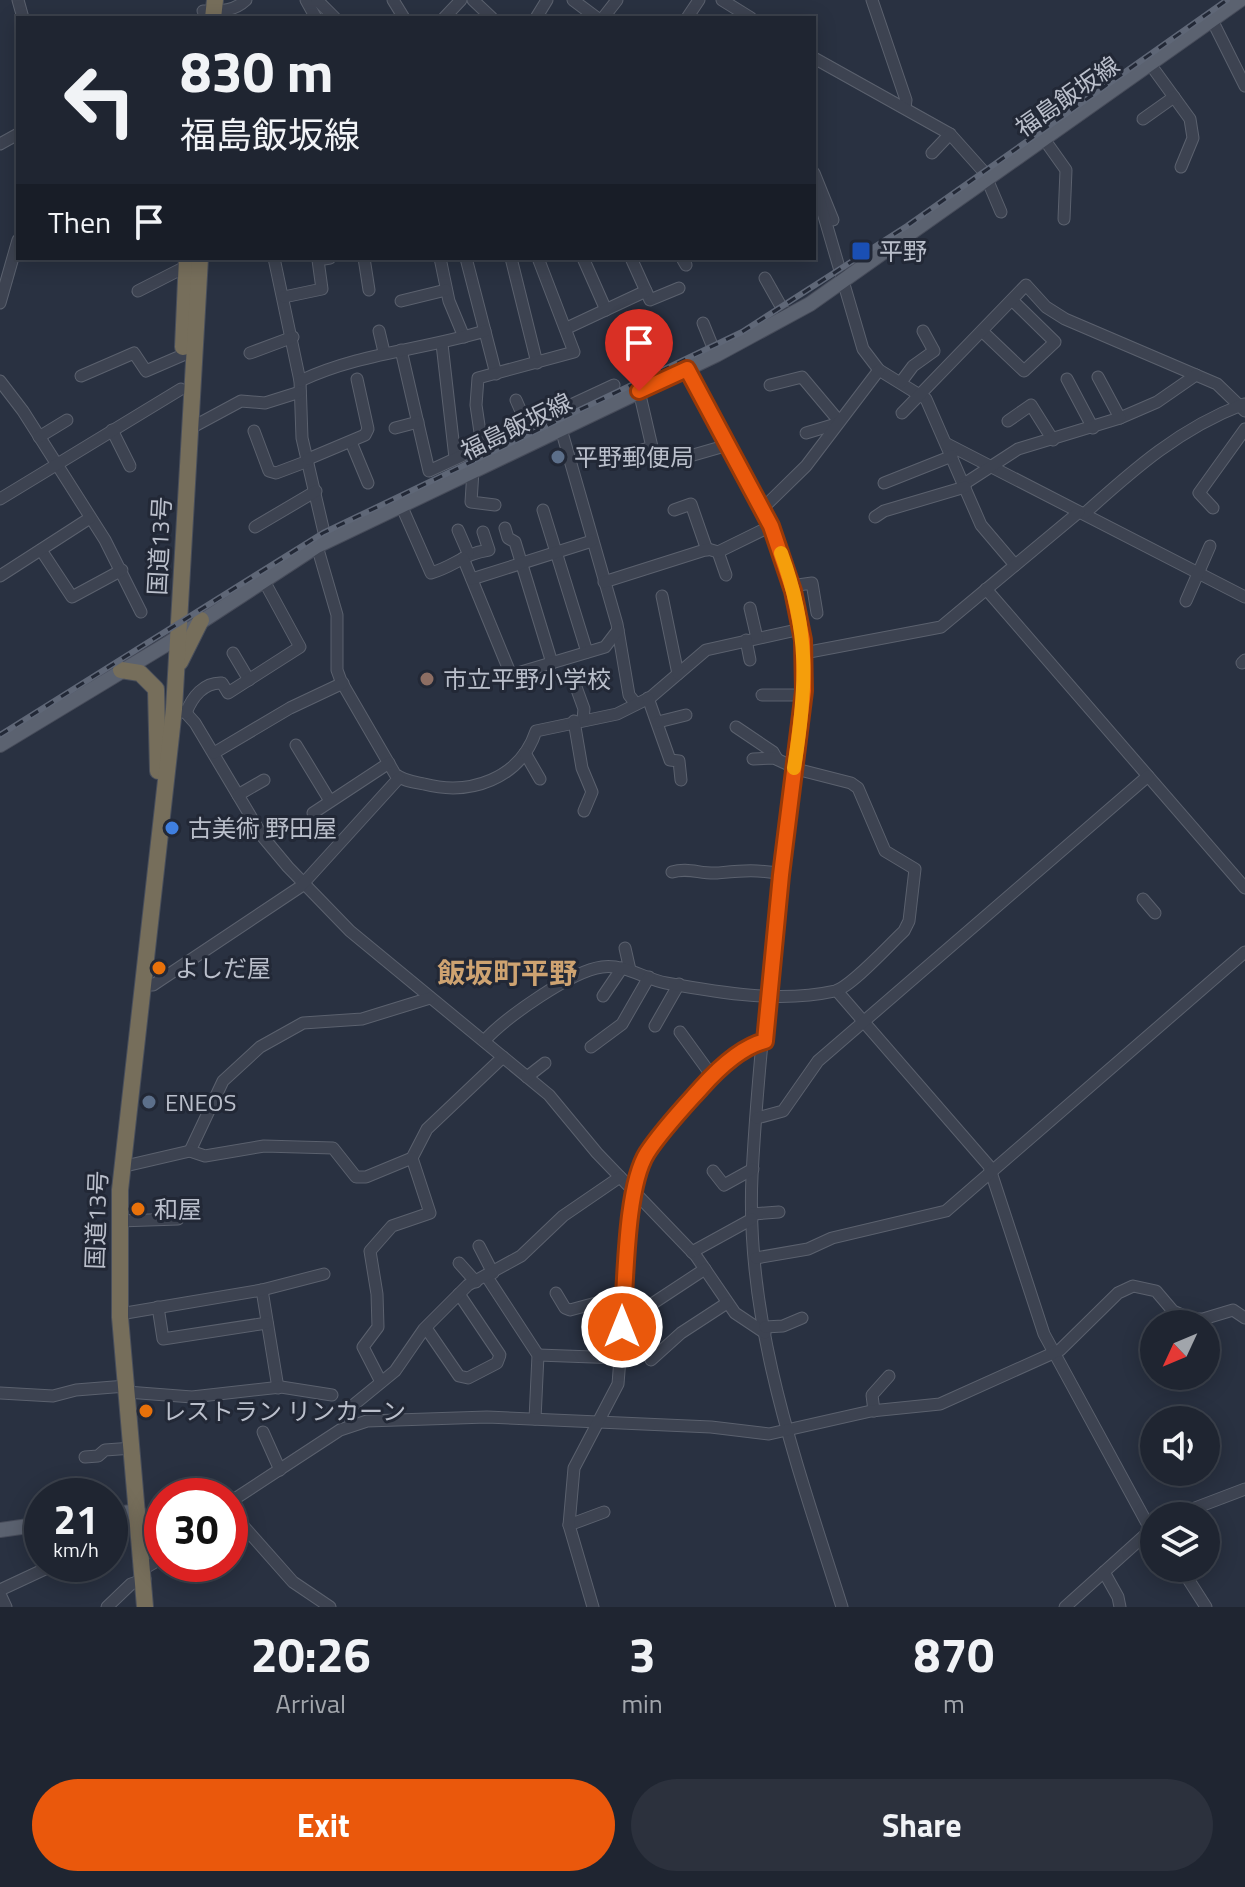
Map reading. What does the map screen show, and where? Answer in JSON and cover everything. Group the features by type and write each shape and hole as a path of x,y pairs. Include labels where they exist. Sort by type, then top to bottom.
{"highway":[{"name":"国道13号","path":"144,1565 120,1314 119,1221 121,1167 158,836 180,711 172,640 181,389 191,261"},
{"name":"国道13号","path":"158,836 158,776 189,429 191,261"},
{"path":"176,671 201,620"},
{"path":"121,670 140,673 156,689 158,776"},
{"name":"国道13号","path":"145,1582 145,1607"}],"main road":[{"name":"福島飯坂線","path":"0,745 172,640 321,543 716,355 787,317 1240,0"},
{"path":"128,1512 138,1511"},
{"path":"0,1530 24,1527"}],"street":[{"path":"317,0 333,16"},
{"path":"446,16 461,0"},
{"path":"473,0 490,16"},
{"path":"573,0 597,16"},
{"path":"602,16 617,0"},
{"path":"722,0 748,16"},
{"path":"872,0 906,100 905,108"},
{"path":"208,10 241,9"},
{"path":"1212,20 1245,86"},
{"path":"816,63 950,134 987,179 1001,212"},
{"path":"1150,64 1190,119 1193,138 1181,167"},
{"path":"1143,119 1174,97"},
{"path":"932,153 950,134"},
{"path":"1044,139 1066,170 1064,219"},
{"path":"816,178 833,220"},
{"path":"816,190 863,349 879,370 923,395 981,525 1015,565"},
{"path":"0,303 16,247"},
{"path":"275,260 293,337 300,387 302,438 316,491 321,543 337,615 337,670 399,778 460,790 510,770 525,753 536,731 617,714 648,698 706,650 801,629"},
{"path":"284,297 322,289 318,260"},
{"path":"364,260 369,290"},
{"path":"440,260 446,290 464,337"},
{"path":"467,260 496,374"},
{"path":"511,260 537,363"},
{"path":"482,446 476,405 478,378 574,352 539,260"},
{"path":"584,260 606,310"},
{"path":"632,260 650,300 679,288"},
{"path":"138,291 191,261"},
{"path":"765,278 787,317"},
{"path":"804,653 941,627 1155,450 1179,434 1243,407 1228,391 1196,375 1076,325 1046,307 1026,285 923,395 902,413"},
{"path":"401,301 446,290"},
{"path":"567,328 646,291"},
{"path":"983,332 1024,371 1055,342 1012,300"},
{"path":"703,323 716,355"},
{"path":"379,331 384,352"},
{"path":"189,429 241,401 265,403 300,387 329,367 384,352 442,344 485,331"},
{"path":"901,382 913,366 934,351 923,331"},
{"path":"250,353 293,337"},
{"path":"442,344 455,458"},
{"path":"401,350 429,471 614,385"},
{"path":"81,376 134,353 146,371 183,355"},
{"path":"687,369 771,526 791,586 801,629 804,695 781,874 757,1118 752,1216 773,1387 842,1607"},
{"path":"762,509 806,466 879,370"},
{"path":"875,517 884,511 964,485 1018,449 1093,428 1157,402 1196,375"},
{"path":"770,385 802,377 838,422"},
{"path":"1098,377 1120,418"},
{"path":"254,431 269,471 276,473 365,435 368,429 357,379"},
{"path":"1067,379 1093,428"},
{"path":"0,381 122,570 141,612"},
{"path":"0,499 181,389"},
{"path":"629,454 652,447 639,391"},
{"path":"516,400 527,425"},
{"path":"1008,421 1031,405 1053,440"},
{"path":"39,437 67,420"},
{"path":"395,428 418,422"},
{"path":"806,433 838,422"},
{"path":"561,429 618,630 629,695 636,704"},
{"path":"1213,508 1199,493 1245,429"},
{"path":"112,430 130,466"},
{"path":"351,442 368,483"},
{"path":"947,443 1245,597"},
{"path":"669,462 728,445"},
{"path":"884,483 952,456"},
{"path":"473,471 471,502 495,505"},
{"path":"255,527 316,491"},
{"path":"674,510 691,504 726,575"},
{"path":"401,505 431,573 465,556 489,550 483,532"},
{"path":"543,510 587,652"},
{"path":"0,576 90,518"},
{"path":"604,582 712,551 771,526"},
{"path":"505,528 508,538 515,542 552,663"},
{"path":"458,530 472,579 511,675 605,647 618,630"},
{"path":"472,579 592,541"},
{"path":"1186,601 1210,546"},
{"path":"41,550 72,597 122,570"},
{"path":"263,579 300,647 228,693 222,683 216,682 192,697 180,711 214,753 263,837 350,931 565,1112 620,1177 692,1252 735,1313 765,1330 802,1318"},
{"path":"791,586 812,583 817,613"},
{"path":"986,589 1245,888"},
{"path":"662,596 678,674"},
{"path":"750,608 750,660"},
{"path":"233,653 249,680"},
{"path":"214,753 290,708 343,683"},
{"path":"576,687 584,709 579,720 582,768 592,792 584,811"},
{"path":"762,695 804,695"},
{"path":"648,698 670,760 681,765 681,780"},
{"path":"658,722 686,715"},
{"path":"736,727 773,752 777,759"},
{"path":"296,745 330,801"},
{"path":"525,753 540,779"},
{"path":"484,1041 506,1021 584,973 603,967 626,969 679,984 769,998 837,991 904,931 909,921 915,869 885,851 864,797 851,783 777,759 753,759"},
{"path":"313,813 389,763"},
{"path":"757,1118 783,1111 818,1061 1148,776"},
{"path":"142,985 153,985 304,884 399,778"},
{"path":"238,795 264,780"},
{"path":"672,872 688,868 717,873 753,869 781,874"},
{"path":"1143,899 1155,913"},
{"path":"603,996 626,969 625,948"},
{"path":"756,1258 808,1249 832,1238 946,1211 1245,952"},
{"path":"591,1047 622,1024 649,977"},
{"path":"655,1026 679,984"},
{"path":"837,991 992,1171 1037,1317 1140,1509"},
{"path":"190,1151 223,1081 260,1047 303,1023 362,1019 430,998"},
{"path":"680,1032 712,1076"},
{"path":"593,1607 569,1525 574,1468 602,1421 618,1384 622,1296 635,1191 646,1154 712,1076 765,1041"},
{"path":"121,1167 190,1151 205,1156 264,1146 333,1148 360,1178 412,1158 427,1129 503,1057"},
{"path":"527,1077 545,1063"},
{"path":"381,1382 363,1347 378,1327 377,1294 370,1251 392,1226 430,1213 412,1158"},
{"path":"713,1171 724,1185 753,1169"},
{"path":"351,1425 351,1407 401,1365 426,1328 459,1294 535,1246 563,1216 620,1177"},
{"path":"692,1252 752,1216 779,1212"},
{"path":"119,1221 178,1219"},
{"path":"479,1246 485,1277 538,1355 535,1419"},
{"path":"459,1263 485,1277"},
{"path":"623,1323 705,1269"},
{"path":"120,1314 262,1290 324,1274"},
{"path":"248,1490 351,1425 409,1419 535,1419 711,1427 748,1434 786,1430 874,1411 940,1404 1055,1353 1066,1346 1118,1293 1137,1285 1156,1291 1173,1311 1191,1319 1203,1319 1233,1310 1245,1318"},
{"path":"262,1290 278,1388"},
{"path":"556,1293 565,1308 570,1310 622,1296"},
{"path":"426,1328 459,1376 468,1378 497,1363 500,1355 459,1294"},
{"path":"651,1360 681,1333 727,1303"},
{"path":"158,1307 163,1339 267,1323"},
{"path":"538,1355 620,1358"},
{"path":"874,1411 872,1395 889,1376"},
{"path":"0,1393 53,1396 76,1390 127,1389 192,1397 278,1388 332,1395"},
{"path":"263,1432 280,1470"},
{"path":"85,1457 98,1456 105,1450 133,1448"},
{"path":"1211,1502 1245,1489"},
{"path":"569,1525 604,1512"},
{"path":"248,1532 285,1575 309,1596 330,1607"},
{"path":"1065,1607 1140,1541"},
{"path":"1104,1572 1120,1607"},
{"path":"107,1607 144,1575"},
{"path":"6,1607 0,1592 24,1580"},
{"path":"1190,1582 1206,1607"}],"railway":[{"path":"0,735 323,533 742,332 907,226 1227,0"}],"slow traffic":[{"path":"781,553 793,591 806,665 794,768"}],"place":[{"name":"平野","path":"861,251"},
{"name":"平野郵便局","path":"558,457"},
{"name":"市立平野小学校","path":"427,679"},
{"name":"古美術 野田屋","path":"172,828"},
{"name":"よしだ屋","path":"159,968"},
{"name":"ENEOS","path":"149,1102"},
{"name":"和屋","path":"138,1209"},
{"name":"レストラン リンカーン","path":"146,1411"}],"district":[{"name":"飯坂町平野","path":"507,972"}],"route":[{"path":"622,1327 622,1286 635,1191 646,1154 709,1079 725,1065 765,1041 806,665 793,591 771,526 699,397 687,369 639,391"}]}
